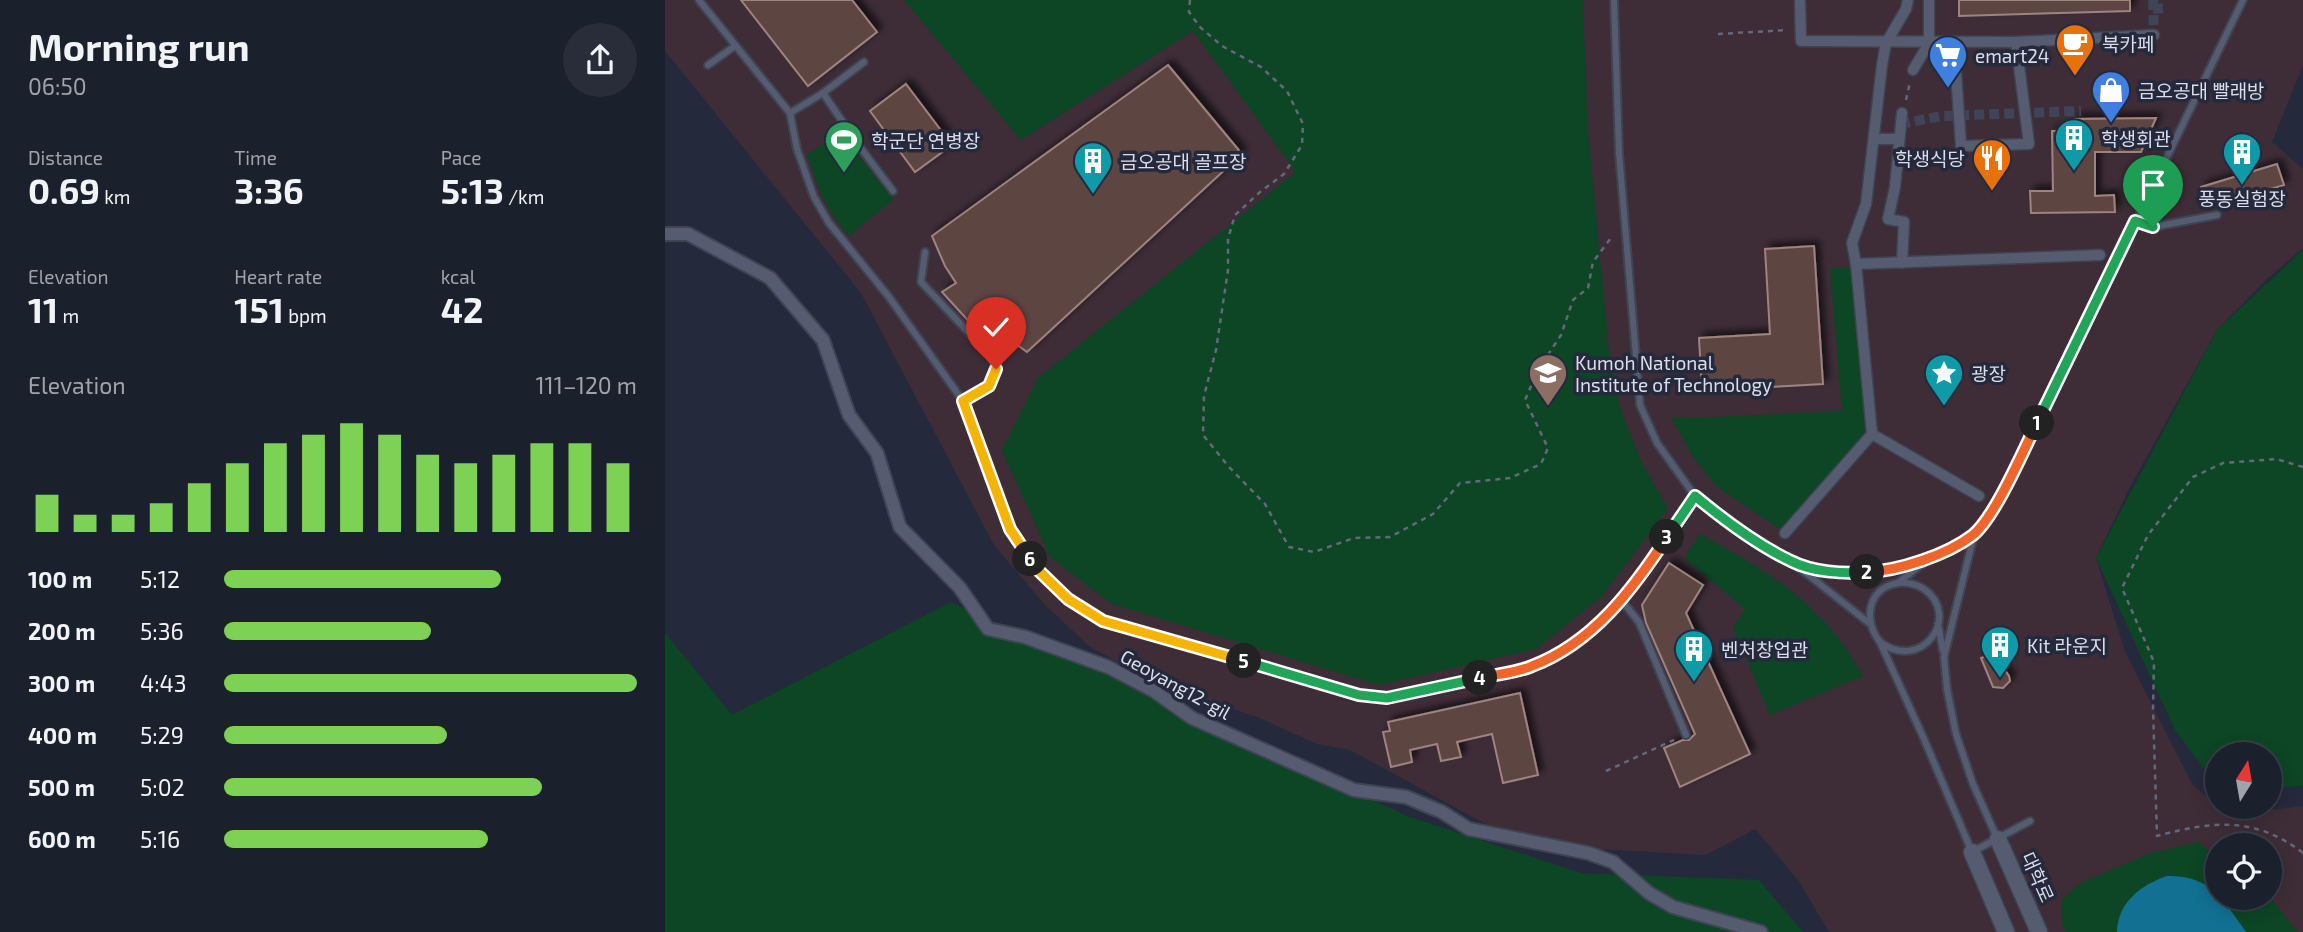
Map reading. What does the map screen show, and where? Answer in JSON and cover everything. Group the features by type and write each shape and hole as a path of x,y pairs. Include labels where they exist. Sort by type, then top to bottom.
{"street":[{"path":"1785,533 1872,434 1852,243 1865,204 1886,43 1906,9 1908,0"},
{"path":"1913,70 1929,43 1929,0"},
{"path":"1800,2 1801,41 2017,42 2154,35"},
{"path":"1954,43 1961,146 2029,144 2017,42"},
{"path":"1902,113 1895,187 1888,219 1904,222 1902,262"},
{"path":"1875,139 1899,139"},
{"name":"Geoyang12-gil","path":"665,234 688,234 770,278 823,340 849,415 877,453 900,527 960,589 988,629 1025,637 1108,667 1154,691 1192,718 1354,790 1406,797 1442,812 1469,829 1588,853 1613,862 1649,893 1673,907 1761,932"},
{"path":"1856,264 2100,255"},
{"path":"1872,434 1979,496"},
{"name":"대학로","path":"1998,839 2039,932"},
{"path":"1972,852 2006,932"}],"lane":[{"path":"699,0 790,113 797,149 814,197 829,223 889,297 963,401 1010,529 1037,569 1068,599 1103,621 1359,695 1387,698 1532,666 1584,635 1622,601 1695,496"},
{"path":"1614,0 1619,153 1640,405 1657,443 1695,496 1721,518 1792,562 1869,623"},
{"path":"1944,656 1974,534 2004,489 2064,370 2243,0"},
{"path":"708,65 735,46"},
{"path":"790,113 823,93 864,62"},
{"path":"823,93 893,191"},
{"path":"2135,221 2153,227 2217,215"},
{"path":"925,252 921,282 991,355 996,369 989,386 963,401"},
{"path":"1898,583 1930,558 1974,534"},
{"path":"1792,562 1849,573 1882,572 1930,558"},
{"path":"1938,623 1929,642 1909,652 1888,649 1873,634 1869,623 1873,602 1888,586 1909,583 1929,593 1935,602 1956,734 1973,783 1998,839"},
{"path":"1622,601 1639,622 1686,735"},
{"path":"1880,642 1972,852 2030,821"}],"path":[{"path":"1189,0 1189,12 1200,27 1222,46 1261,67 1287,91 1303,124 1302,145 1284,174 1260,191 1235,215 1228,239 1228,270 1216,350 1204,396 1203,435 1265,504 1289,547 1314,552 1354,538 1390,537 1433,514 1461,482 1510,478 1541,464 1548,448 1525,400 1538,370 1560,335 1573,300 1588,288 1593,262 1611,237"},
{"path":"1718,34 1801,30"},
{"path":"1902,113 1913,70"},
{"path":"2303,467 2276,459 2223,463 2193,477 2148,535 2122,588 2154,662 2157,836 2194,826 2238,825 2265,830 2286,840 2303,853"},
{"path":"1606,771 1686,735"}],"shaded area":[{"name":"Kumoh National Institute of Technology","path":"665,0 2303,0 2303,65 2272,142 2303,169 2303,248 2266,280 2217,330 2131,485 2096,558 2125,652 2192,784 2205,796 2205,819 2282,819 2282,808 2303,806 2303,932 1829,932 1798,880 1755,829 1706,855 1524,845 1350,750 1317,744 1262,719 1149,680 1089,646 1046,606 994,545 861,293 665,51"}],"green space":[{"path":"904,0 1583,0 1588,131 1611,371 1621,410 1640,459 1668,509 1601,597 1536,649 1379,685 1112,604 1050,557 1002,450 1038,378 1296,172 1193,31 1021,140"},
{"name":"학군단 연병장","path":"841,134 894,199 849,236 823,198 807,154"},
{"path":"2303,250 2303,786 2282,787 2282,742 2205,742 2205,770 2175,730 2096,558 2217,330"},
{"path":"1855,267 1867,434 1782,528 1778,528 1716,486 1693,457 1671,417 1842,411 1830,268"},
{"path":"1700,534 1749,562 1793,592 1831,629 1863,676 1770,715 1733,627 1745,609 1684,558"},
{"path":"951,602 1407,816 1581,873 1759,880 1803,932 665,932 665,633 732,715"},
{"path":"2198,842 2205,848 2205,910 2280,910 2298,932 2066,932 2062,924 2062,900 2079,884 2148,854"}],"water":[{"path":"2167,876 2200,882 2205,885 2205,910 2230,910 2246,932 2117,932 2118,921 2126,903 2148,884"}],"building":[{"path":"741,0 852,0 877,32 808,86"},
{"path":"1959,0 2130,0 2130,11 1959,16"},
{"name":"금오공대 골프장","path":"1168,65 1242,154 1027,352 1009,339 998,346 986,333 982,336 942,292 956,283 932,236"},
{"path":"906,84 952,145 915,172 870,111"},
{"name":"학생회관","path":"2156,118 2141,152 2095,152 2095,196 2114,195 2115,212 2031,213 2030,191 2053,191 2052,131 2075,131 2075,119"},
{"name":"풍동실험장","path":"2277,164 2284,185 2208,208 2201,187"},
{"path":"1814,246 1823,384 1702,391 1699,338 1770,334 1765,249"},
{"name":"벤처창업관","path":"1669,563 1703,585 1686,613 1750,754 1680,787 1664,748 1689,740 1695,734 1646,623 1642,605"},
{"path":"1993,653 2009,676 2010,681 2003,688 1993,687 1981,658"},
{"path":"1520,693 1538,775 1503,783 1492,734 1457,742 1461,757 1441,761 1437,744 1410,750 1412,762 1391,767 1383,732 1390,731 1388,722"}],"tunnel":[{"path":"2153,0 2154,35"},
{"path":"2153,9 2168,8"},
{"path":"1900,124 1942,116 2081,111"}],"place":[{"name":"북카페","path":"2075,77"},
{"name":"emart24","path":"1948,89"},
{"name":"금오공대 빨래방","path":"2111,124"},
{"name":"학생회관","path":"2074,172"},
{"name":"학군단 연병장","path":"844,174"},
{"name":"풍동실험장","path":"2242,186"},
{"name":"학생식당","path":"1992,192"},
{"name":"금오공대 골프장","path":"1093,195"},
{"name":"Kumoh National Institute of Technology","path":"1548,407"},
{"name":"광장","path":"1944,407"},
{"name":"Kit 라운지","path":"2000,679"},
{"name":"벤처창업관","path":"1694,683"}],"route":[{"path":"996,369 989,386 963,401 1010,529 1037,569 1068,599 1103,621 1137,632 1205,649 1359,695 1387,698 1532,666 1563,649 1584,635 1622,601 1695,496 1721,518 1792,562 1849,573 1882,572 1912,564 1930,558 1974,534 2004,489 2135,221 2153,227"}]}
